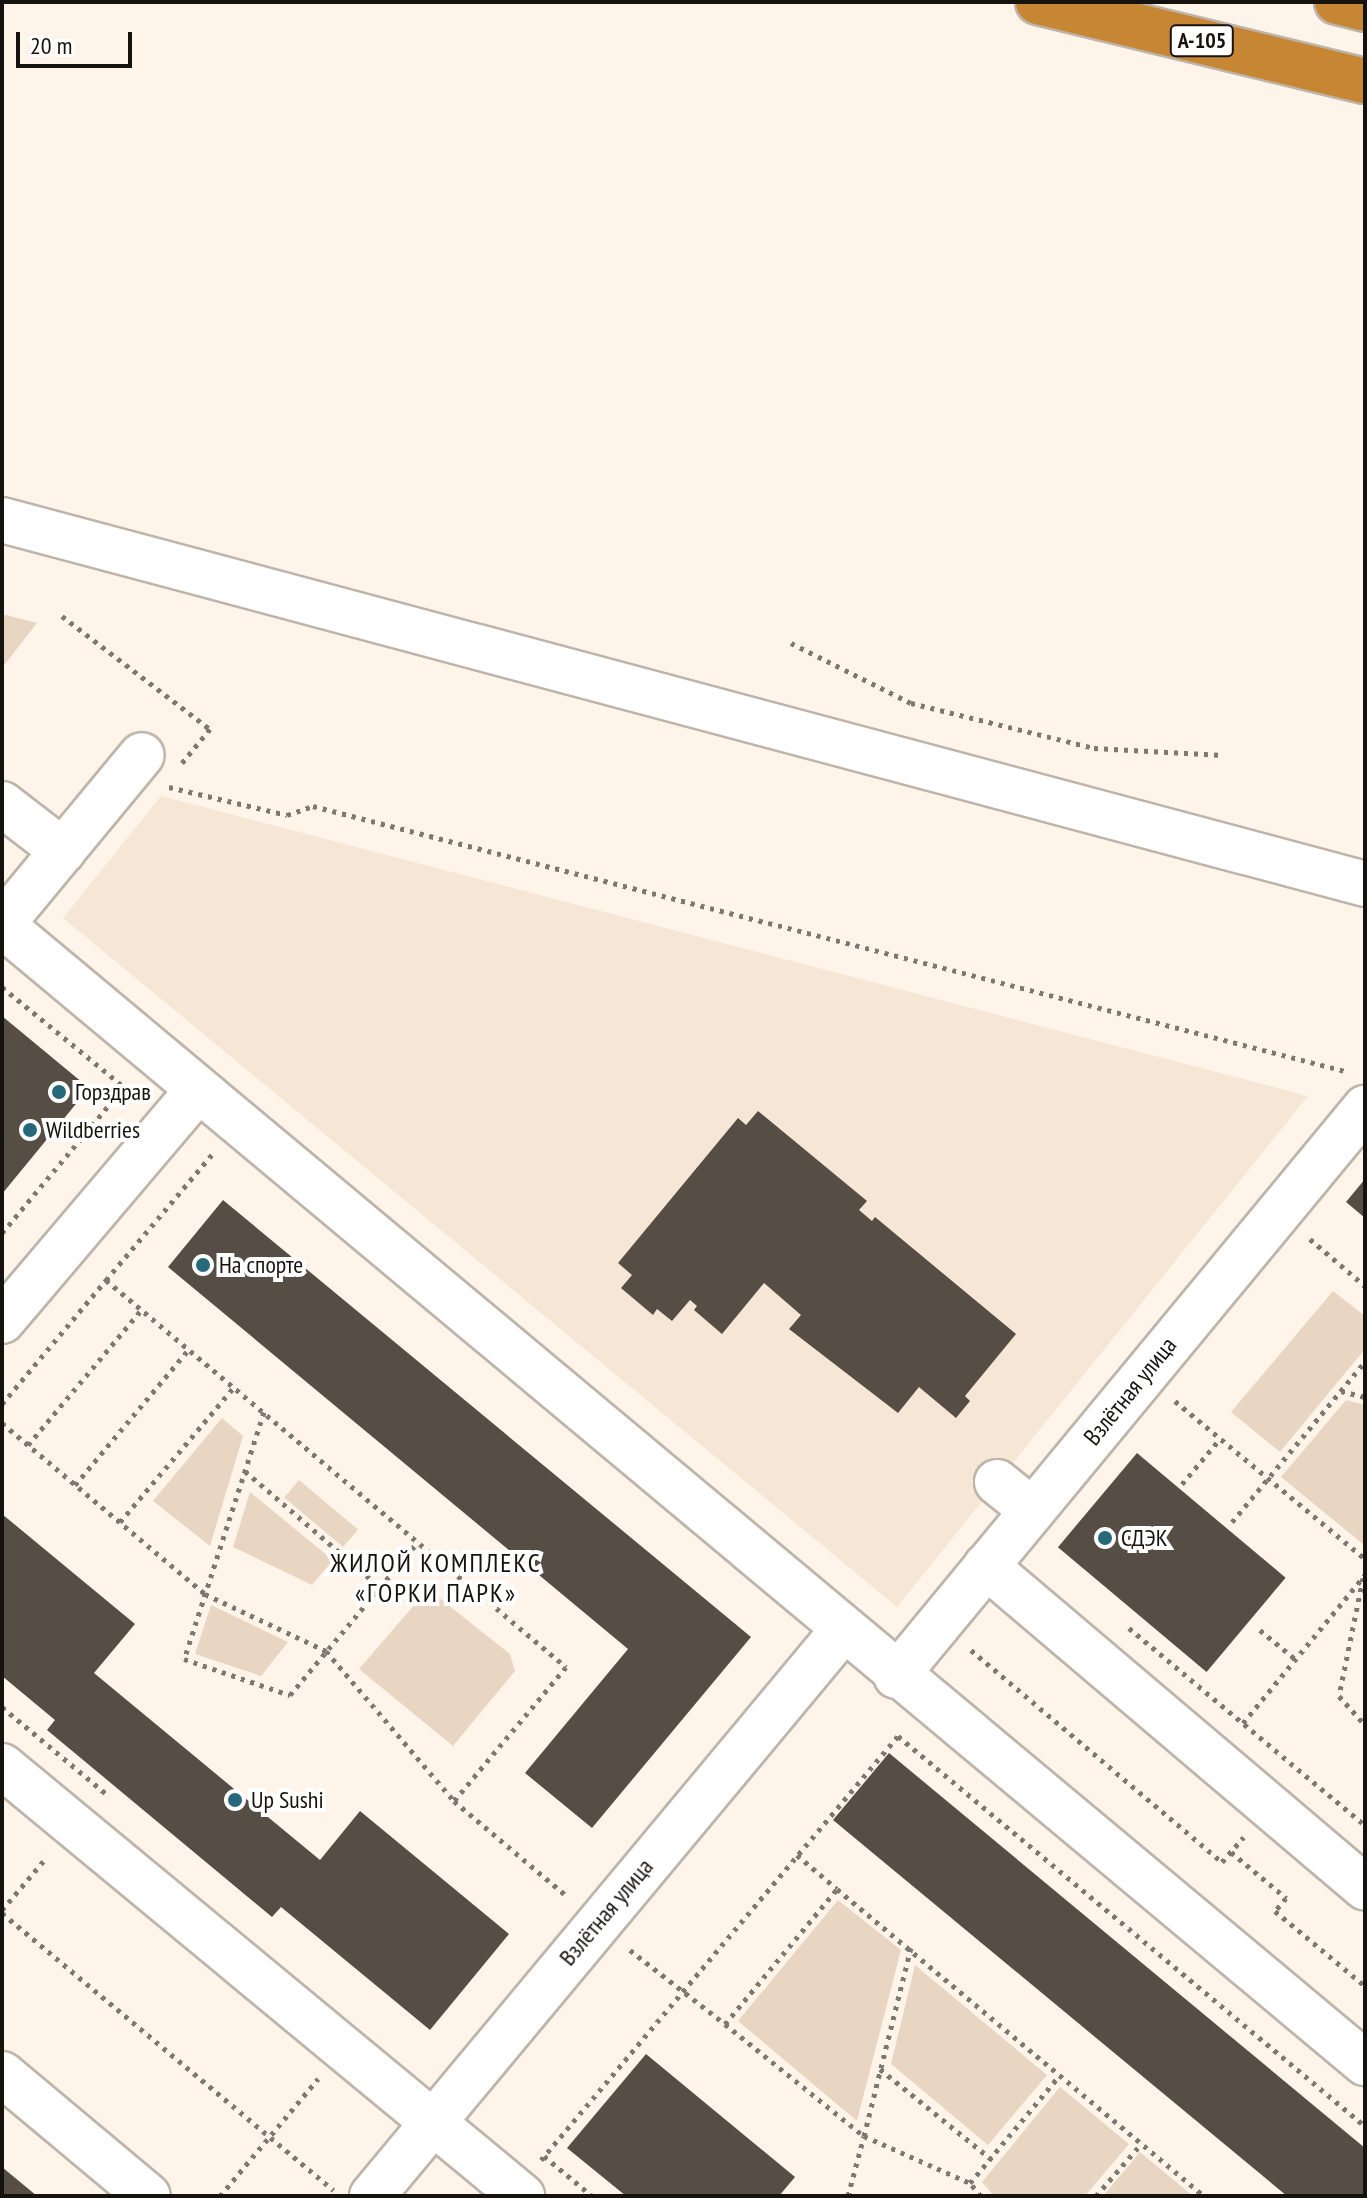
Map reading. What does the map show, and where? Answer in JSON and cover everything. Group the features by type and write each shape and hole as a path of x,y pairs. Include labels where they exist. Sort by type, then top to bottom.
{"highway":[{"name":"А-105","path":"1038,2 1365,81"},
{"path":"1337,2 1365,9"}],"street":[{"path":"2,520 1365,884"},
{"path":"153,770 63,851 2,925 198,1090 225,1140 842,1631 1365,2063"},
{"path":"2,804 63,851"},
{"path":"2,1321 198,1090"},
{"name":"Взлётная улица","path":"896,1676 1000,1579 1032,1510 1357,1090"},
{"path":"997,1482 1032,1510"},
{"path":"1000,1579 1365,1887"},
{"name":"Взлётная улица","path":"372,2196 430,2122 842,1631"},
{"path":"2,1766 342,2051 519,2192"},
{"path":"2,2074 148,2196"}],"path":[{"path":"791,643 911,703 1094,748 1223,755"},
{"path":"153,770 287,815 313,806 1357,1090"},
{"path":"2,987 168,1124"},
{"path":"2,1233 124,1087"},
{"path":"223,1166 225,1140"},
{"path":"2,1404 225,1140"},
{"path":"1300,1251 1319,1228"},
{"path":"1310,1239 1365,1286"},
{"path":"106,1280 566,1667 454,1801"},
{"path":"28,1445 142,1309"},
{"path":"75,1485 189,1349"},
{"path":"1232,1522 1365,1362"},
{"path":"120,1522 234,1387"},
{"path":"1165,1413 1184,1390"},
{"path":"1341,1391 1365,1397"},
{"path":"1174,1401 1365,1559"},
{"path":"264,1412 184,1659 290,1695 418,1542"},
{"path":"2,1423 205,1594 326,1651 454,1801 597,1923 864,2136 970,2183 981,2196"},
{"path":"1182,1484 1220,1439"},
{"path":"245,1471 380,1587"},
{"path":"1243,1723 1364,1576"},
{"path":"1364,1576 1339,1696 1365,1725"},
{"path":"1000,1579 969,1648 1222,1862 1299,1770"},
{"path":"1126,1626 1365,1825"},
{"path":"1260,1630 1295,1659"},
{"path":"519,2192 544,2156 898,1736 1365,2126"},
{"path":"73,1826 2,1912 340,2196"},
{"path":"1231,1852 1286,1898 1275,1911 1365,1986"},
{"path":"797,1855 1204,2196"},
{"path":"725,2024 837,1889"},
{"path":"848,2196 911,1948"},
{"path":"220,2196 342,2051"},
{"path":"880,2069 991,2159"},
{"path":"970,2183 1059,2076"},
{"path":"1096,2196 1142,2143"},
{"path":"544,2156 592,2196"}],"shaded area":[{"path":"2,614 37,623 2,668"},
{"path":"161,796 1308,1096 897,1607 63,918"},
{"path":"1333,1291 1365,1316 1365,1349 1280,1452 1231,1412"},
{"path":"1346,1400 1365,1405 1364,1545 1281,1477"},
{"path":"222,1418 243,1436 210,1546 153,1501"},
{"path":"299,1480 358,1529 343,1547 284,1498"},
{"path":"250,1492 333,1560 312,1585 233,1547"},
{"path":"428,1589 510,1654 515,1671 453,1746 359,1669"},
{"path":"211,1605 288,1642 261,1676 195,1654"},
{"path":"838,1900 901,1950 857,2121 738,2021"},
{"path":"915,1965 1047,2075 988,2145 891,2064"},
{"path":"1060,2087 1129,2144 1085,2196 994,2196 982,2182"},
{"path":"1140,2152 1193,2196 1103,2196"}],"building":[{"path":"2,1016 89,1088 2,1194"},
{"path":"758,1111 867,1201 859,1210 872,1221 875,1217 1016,1334 965,1396 970,1401 956,1418 919,1387 898,1413 789,1329 801,1315 764,1283 722,1334 694,1310 697,1306 690,1300 672,1321 657,1309 653,1315 621,1288 632,1275 618,1263 738,1118 746,1125"},
{"path":"1365,1179 1365,1218 1346,1202"},
{"path":"223,1200 751,1637 592,1828 525,1773 628,1649 168,1267"},
{"path":"1137,1453 1286,1578 1207,1672 1058,1547"},
{"path":"2,1514 135,1624 94,1673 320,1860 360,1811 509,1934 430,2030 281,1907 272,1917 47,1730 55,1720 2,1676"},
{"path":"889,1753 1365,2148 1365,2196 1287,2196 833,1820"},
{"path":"646,2054 795,2177 779,2196 626,2196 567,2148"},
{"path":"2,2167 37,2196 2,2196"}],"place":[{"name":"Горздрав","path":"59,1092"},
{"name":"Wildberries","path":"30,1130"},
{"name":"На спорте","path":"203,1265"},
{"name":"СДЭК","path":"1105,1538"},
{"name":"Up Sushi","path":"235,1800"}],"district":[{"name":"ЖИЛОЙ КОМПЛЕКС «ГОРКИ ПАРК»","path":"436,1578"}]}
